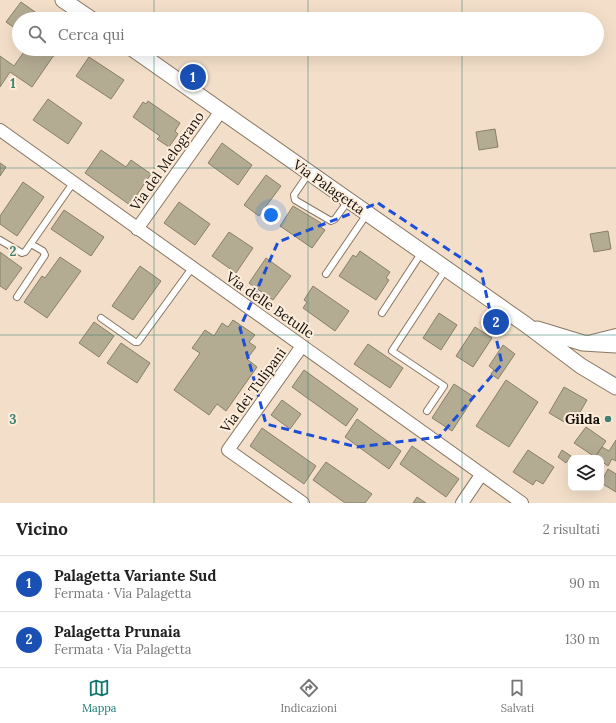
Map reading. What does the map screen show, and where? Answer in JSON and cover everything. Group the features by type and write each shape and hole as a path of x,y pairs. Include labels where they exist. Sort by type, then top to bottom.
{"street":[{"path":"64,0 77,12"},
{"name":"Via Palagetta","path":"143,56 525,324 581,366 614,385"},
{"name":"Via del Melograno","path":"137,229 221,110"},
{"name":"Via delle Betulle","path":"0,130 522,503"},
{"name":"Via Palagetta","path":"525,324 583,343 616,345"},
{"path":"583,343 616,335"},
{"name":"Via dei Tulipani","path":"302,346 228,450 302,503"},
{"path":"462,503 481,475"}],"lane":[{"path":"309,173 294,195 295,200 331,221 335,219 348,201"},
{"path":"0,240 22,253 25,252 73,183"},
{"path":"326,274 367,214"},
{"path":"17,297 45,255 43,251 31,244"},
{"path":"382,313 422,252"},
{"path":"101,318 135,342 138,342 192,268"},
{"path":"427,411 444,386 392,351 446,270"}],"highlighted area":[{"path":"378,203 481,271 502,364 439,437 357,447 266,424 240,328 278,242"}],"building":[{"path":"21,2 35,12 14,12"},
{"path":"12,14 12,26 6,22"},
{"path":"0,56 14,66 21,56 53,56 32,87 10,72 0,87"},
{"path":"89,57 124,80 111,99 76,76"},
{"path":"48,99 82,123 68,144 33,120"},
{"path":"148,101 180,123 175,131 178,134 169,147 157,139 160,136 133,117 143,102 146,104"},
{"path":"495,129 498,147 479,150 476,132"},
{"path":"222,143 252,165 238,185 208,163"},
{"path":"101,150 126,167 131,160 151,174 130,205 85,173"},
{"path":"0,163 6,167 0,176"},
{"path":"266,175 281,186 259,216 244,205"},
{"path":"23,182 44,197 17,236 0,224 0,216"},
{"path":"179,202 210,224 195,245 164,223"},
{"path":"293,206 321,223 319,226 325,230 312,248 280,226"},
{"path":"64,210 104,237 91,256 51,229"},
{"path":"608,231 611,249 594,252 590,234"},
{"path":"229,232 253,248 236,273 212,256"},
{"path":"360,251 390,272 386,278 389,280 376,300 339,276 353,255 356,257"},
{"path":"0,252 22,268 6,290 0,286"},
{"path":"60,257 81,271 47,318 24,302 42,276 45,278"},
{"path":"266,258 291,276 273,300 249,283"},
{"path":"140,266 161,281 133,320 112,306"},
{"path":"313,286 349,311 335,331 303,308 307,302 304,300"},
{"path":"439,313 457,325 441,350 423,338"},
{"path":"233,320 255,335 249,342 256,347 247,359 257,367 226,411 217,404 209,415 174,390 200,353 192,348 205,330 214,336 222,323 228,327"},
{"path":"94,322 114,336 99,357 79,343"},
{"path":"475,327 492,338 473,367 456,356"},
{"path":"121,343 150,363 137,383 107,363"},
{"path":"368,344 403,368 390,388 354,364"},
{"path":"503,345 515,354 498,379 491,374 494,370 489,366"},
{"path":"304,370 358,409 346,426 292,387"},
{"path":"506,380 538,402 509,447 476,426"},
{"path":"454,384 474,397 452,431 432,418"},
{"path":"564,387 587,400 575,421 569,418 566,423 549,413"},
{"path":"282,400 301,414 290,429 271,415"},
{"path":"357,419 401,451 389,469 345,437"},
{"path":"586,427 606,441 596,455 592,455 574,443"},
{"path":"262,428 316,466 304,484 250,446"},
{"path":"616,440 616,461 612,459 608,466 604,463 604,455 596,455 602,447 609,451"},
{"path":"412,446 459,479 446,497 400,464"},
{"path":"528,450 554,467 543,484 536,480 533,485 513,472"},
{"path":"562,450 570,455 568,455 568,460 566,463 558,457"},
{"path":"326,462 372,494 365,503 345,503 313,480"},
{"path":"608,469 616,474 616,492 604,485 604,477"},
{"path":"417,497 426,503 413,503"}],"place":[{"name":"Palagetta Variante Sud","path":"193,77"},
{"name":"Palagetta Prunaia","path":"496,322"},
{"name":"Gilda","path":"608,419"}]}
